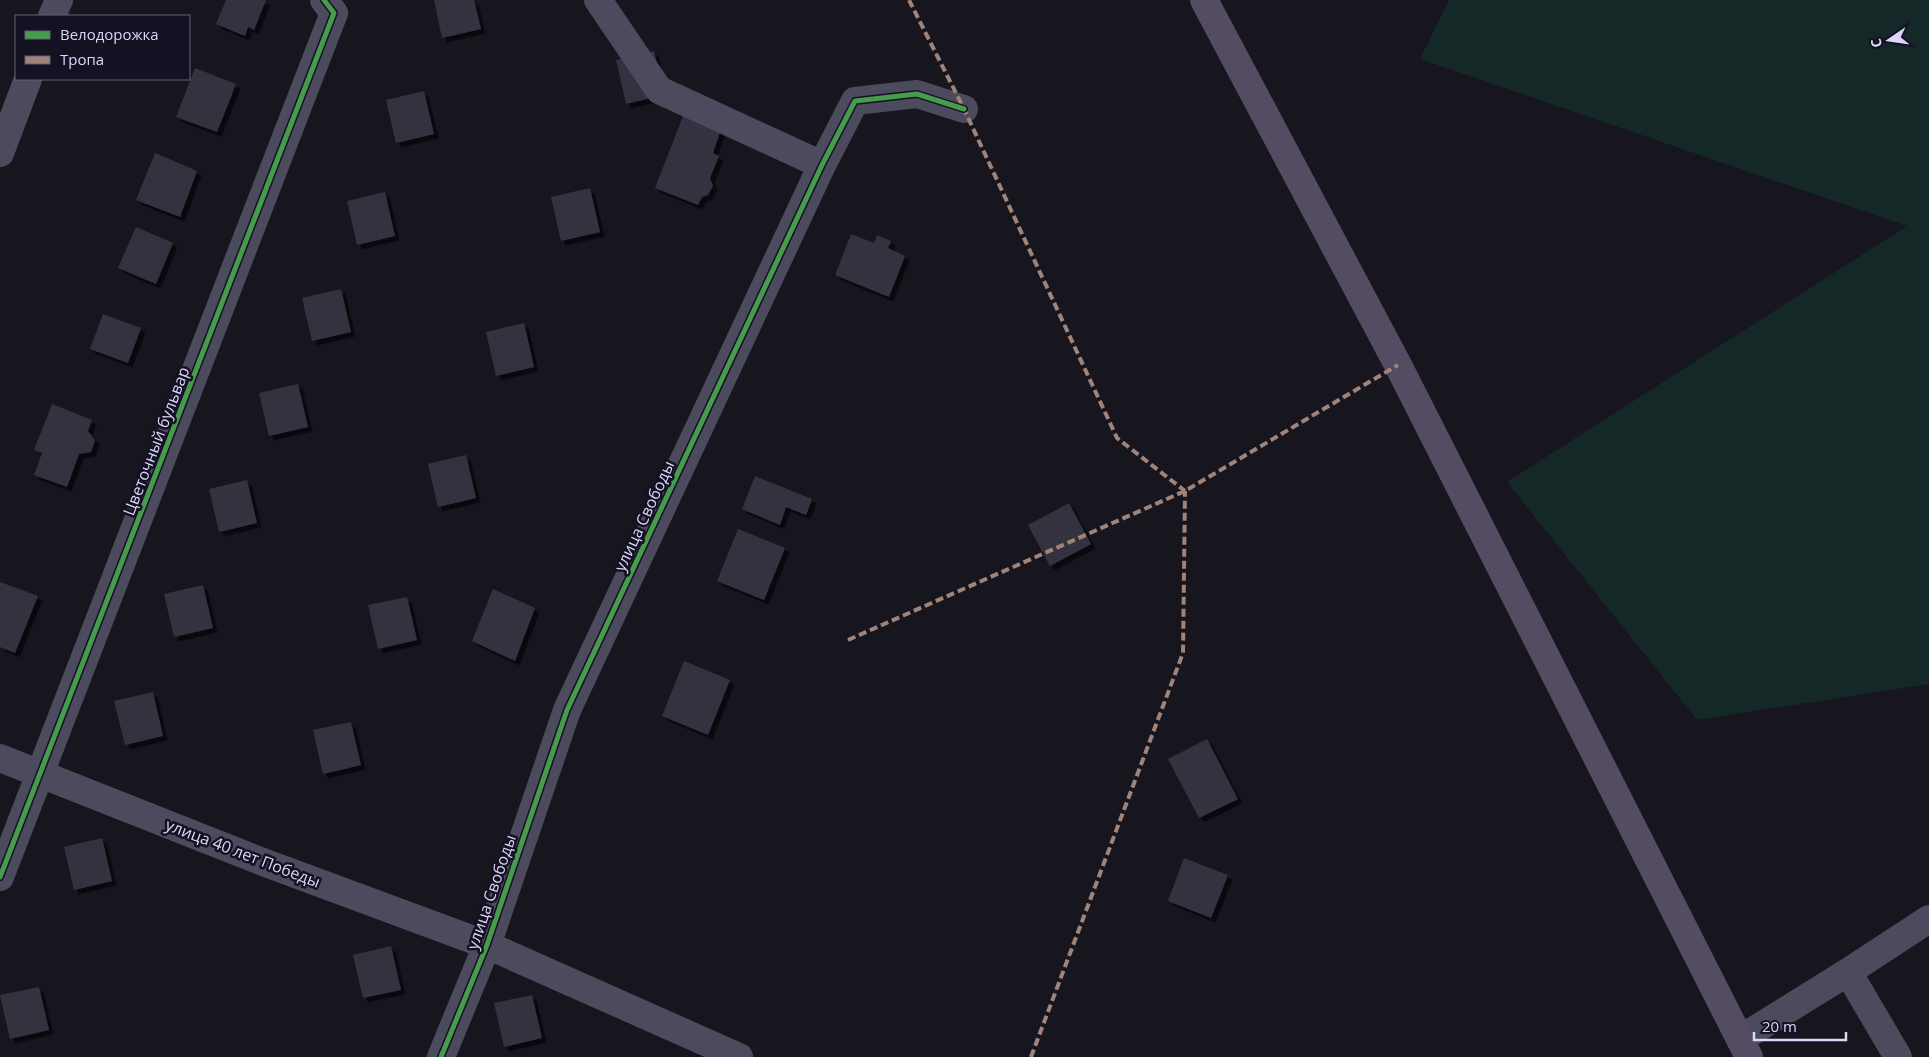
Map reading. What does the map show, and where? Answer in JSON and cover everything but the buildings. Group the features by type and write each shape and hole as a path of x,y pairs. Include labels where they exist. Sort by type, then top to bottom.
{"main road":[{"path":"1204,0 1398,365 1745,1048"}],"street":[{"path":"52,15 58,0"},
{"path":"598,0 659,90 822,165"},
{"name":"Цветочный бульвар","path":"0,877 41,774 329,7"},
{"path":"0,153 28,80"},
{"name":"улица Свободы","path":"441,1057 487,945 567,710 822,165 855,101 917,94 964,109"},
{"name":"улица 40 лет Победы","path":"0,758 263,862 487,945 739,1057"},
{"path":"1745,1048 1848,972 1929,919"},
{"path":"1848,972 1898,1057"}],"green space":[{"path":"1449,0 1929,0 1929,684 1697,720 1507,482 1907,226 1420,59"}],"marked path":[{"path":"909,0 964,109 1117,438 1185,491"},
{"path":"848,640 1185,491 1398,365"},
{"path":"1031,1057 1183,653 1185,491"}],"cycle path":[{"path":"0,877 334,13 324,0"},
{"path":"441,1057 487,945 567,710 822,165 855,101 917,94 964,109"}]}
